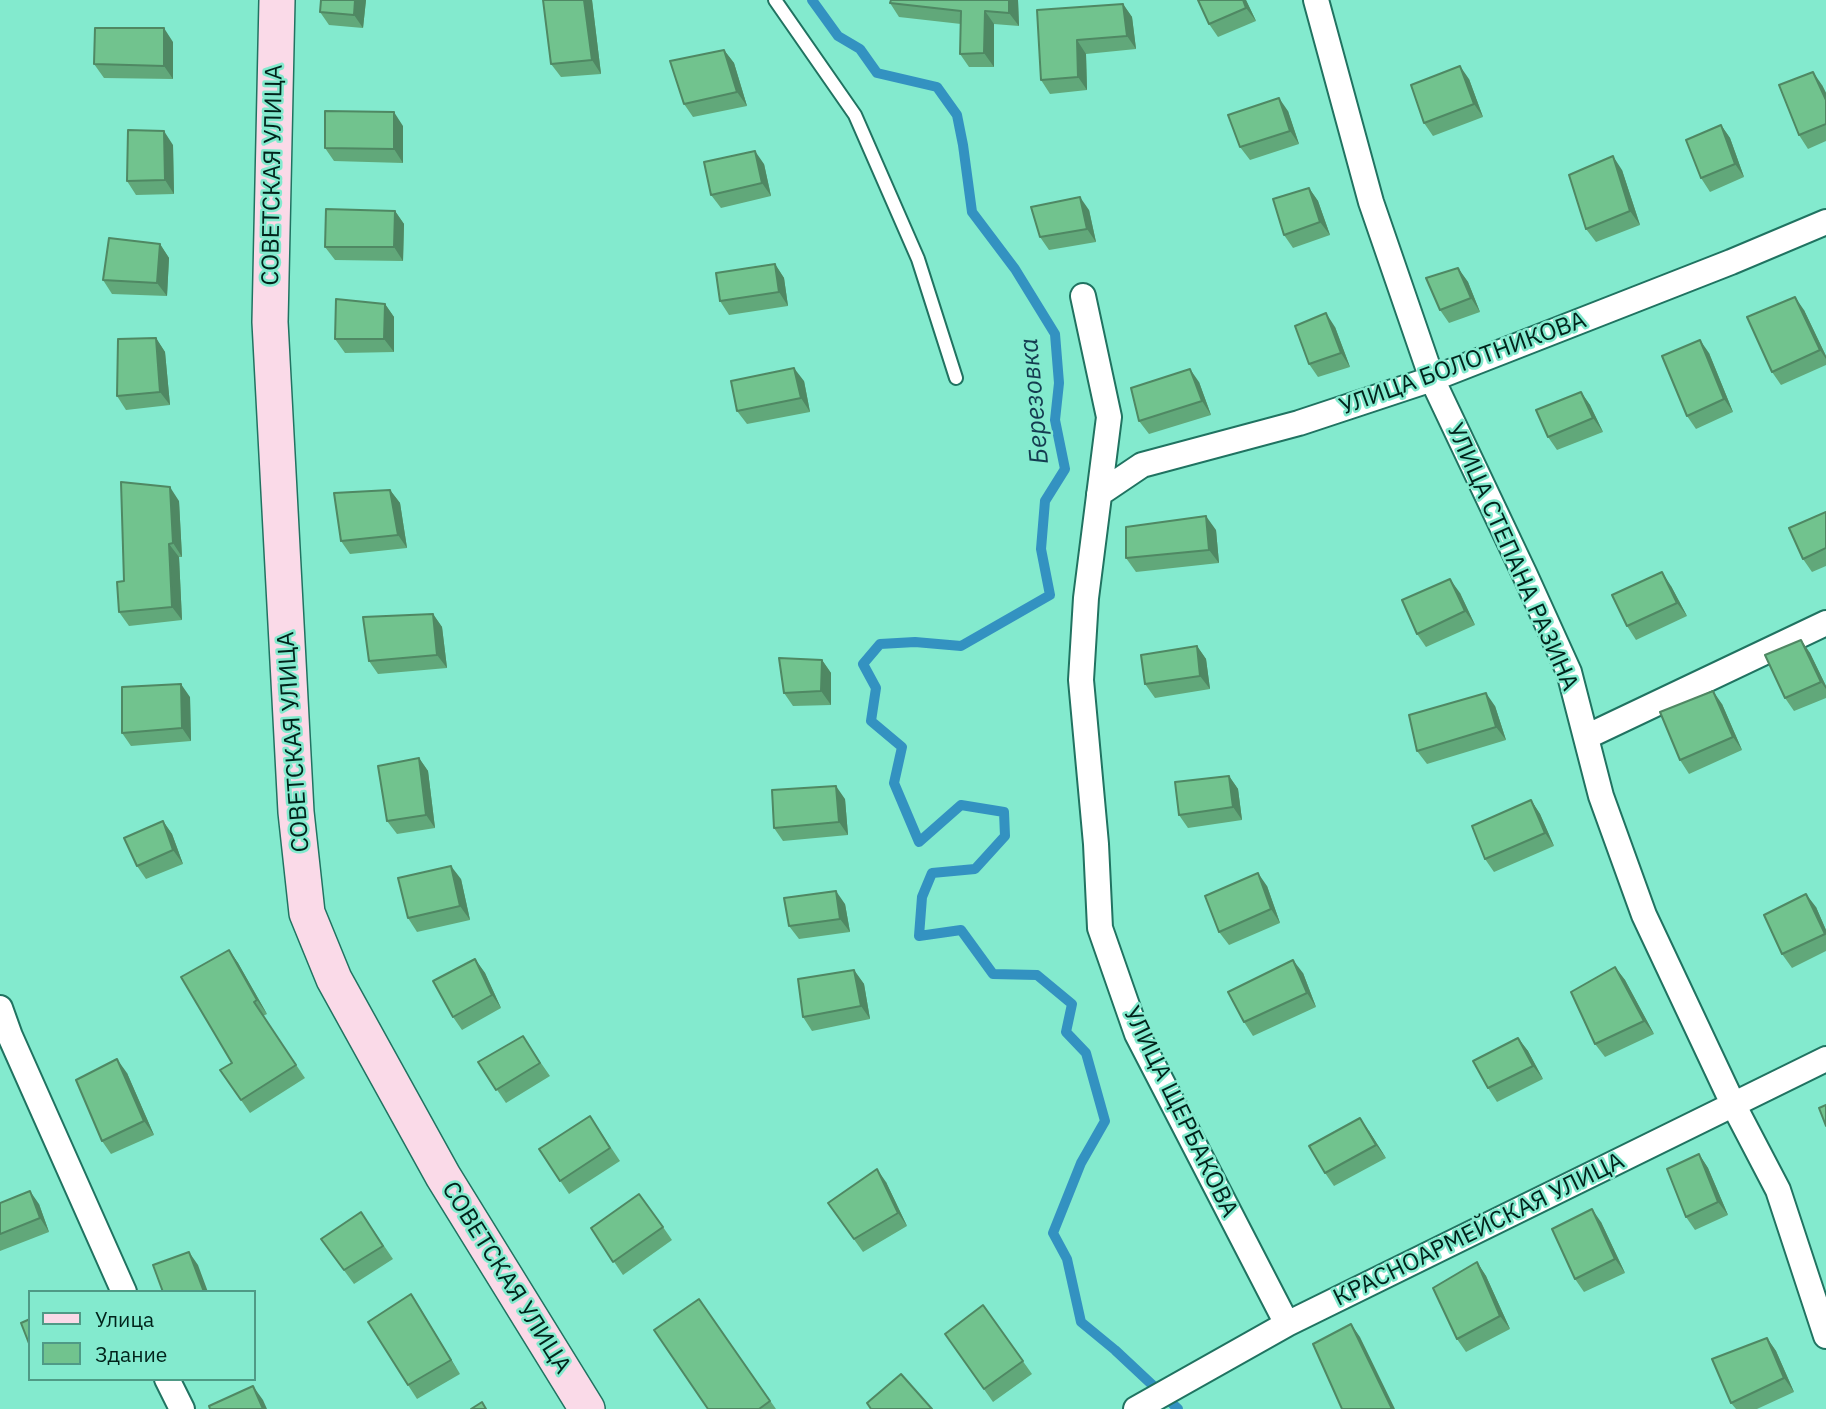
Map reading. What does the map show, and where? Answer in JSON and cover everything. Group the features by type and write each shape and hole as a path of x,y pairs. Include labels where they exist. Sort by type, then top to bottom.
{"street":[{"name":"СОВЕТСКАЯ УЛИЦА","path":"277,0 270,322 296,812 307,914 334,979 443,1176 587,1409"},
{"name":"УЛИЦА СТЕПАНА РАЗИНА","path":"1316,0 1371,202 1432,379 1569,671 1601,796 1644,915 1733,1104 1778,1190 1826,1336"},
{"name":"УЛИЦА БОЛОТНИКОВА","path":"1099,494 1142,466 1299,423 1432,379 1826,222"},
{"name":"УЛИЦА ЩЕРБАКОВА","path":"1083,296 1109,417 1086,598 1081,680 1096,844 1100,928 1136,1034 1287,1324"},
{"path":"1586,737 1826,624"},
{"path":"0,1009 123,1290"},
{"name":"КРАСНОАРМЕЙСКАЯ УЛИЦА","path":"1140,1407 1287,1324 1826,1059"},
{"path":"168,1381 182,1409"}],"lane":[{"path":"775,0 855,115 918,259 956,378"}],"building":[{"path":"321,0 355,0 354,15 320,12"},
{"path":"543,0 584,0 592,60 551,64"},
{"path":"891,0 1009,0 1009,13 985,11 984,53 960,54 961,11 890,3"},
{"path":"1198,0 1243,0 1246,8 1209,24"},
{"path":"1123,4 1127,36 1077,40 1078,77 1041,80 1037,10"},
{"path":"95,28 164,28 164,66 94,64"},
{"path":"724,50 737,92 684,104 670,61"},
{"path":"1460,66 1474,104 1424,123 1411,85"},
{"path":"1813,72 1826,100 1826,124 1799,135 1779,85"},
{"path":"1279,98 1290,131 1240,147 1228,115"},
{"path":"325,111 394,112 394,149 325,148"},
{"path":"1721,125 1735,164 1701,178 1686,140"},
{"path":"128,130 164,131 165,180 127,181"},
{"path":"755,151 762,183 711,195 704,162"},
{"path":"1613,156 1630,211 1586,229 1569,175"},
{"path":"1309,188 1320,222 1284,235 1273,199"},
{"path":"1080,197 1087,229 1040,237 1031,207"},
{"path":"326,209 395,211 394,247 325,247"},
{"path":"109,238 160,244 157,283 103,280"},
{"path":"775,264 779,292 720,301 716,273"},
{"path":"1458,268 1471,298 1440,310 1426,278"},
{"path":"1795,297 1820,350 1772,372 1747,317"},
{"path":"336,299 385,304 384,339 335,339"},
{"path":"1326,313 1341,353 1309,364 1295,326"},
{"path":"156,338 160,392 117,396 118,339"},
{"path":"1700,340 1724,399 1687,416 1662,356"},
{"path":"794,368 801,398 737,411 731,381"},
{"path":"1190,369 1202,401 1139,421 1131,388"},
{"path":"1581,392 1593,418 1548,437 1536,410"},
{"path":"121,482 170,487 172,607 119,612 117,582 124,581"},
{"path":"390,490 398,535 341,541 334,493"},
{"path":"1826,512 1826,548 1803,559 1789,528"},
{"path":"1206,516 1209,550 1126,558 1126,527"},
{"path":"1662,572 1677,603 1627,626 1612,595"},
{"path":"1450,579 1465,611 1417,634 1402,600"},
{"path":"433,614 437,655 369,661 363,617"},
{"path":"1801,640 1821,682 1785,698 1765,655"},
{"path":"1197,646 1200,676 1145,684 1141,655"},
{"path":"779,658 822,660 821,691 784,693"},
{"path":"181,684 182,728 122,733 122,687"},
{"path":"1713,691 1733,737 1680,760 1660,712"},
{"path":"1486,693 1496,727 1417,751 1409,715"},
{"path":"419,758 426,815 387,821 378,766"},
{"path":"1229,776 1233,807 1179,815 1175,782"},
{"path":"836,786 839,822 774,828 772,790"},
{"path":"1531,800 1545,833 1485,859 1472,826"},
{"path":"163,821 173,850 137,866 124,838"},
{"path":"451,866 460,906 408,918 398,878"},
{"path":"1258,873 1271,909 1219,932 1205,896"},
{"path":"836,891 840,919 789,926 784,898"},
{"path":"1806,894 1825,934 1782,954 1764,915"},
{"path":"229,950 257,1000 254,1002 296,1065 241,1100 220,1070 232,1063 181,977"},
{"path":"475,959 492,995 453,1017 433,981"},
{"path":"1293,960 1307,993 1244,1022 1228,992"},
{"path":"1615,967 1644,1021 1595,1044 1571,992"},
{"path":"854,970 861,1006 803,1017 798,979"},
{"path":"523,1036 540,1063 496,1090 478,1062"},
{"path":"1518,1038 1533,1066 1488,1088 1473,1061"},
{"path":"117,1059 144,1121 102,1141 76,1080"},
{"path":"1826,1105 1826,1126 1819,1108"},
{"path":"590,1116 610,1148 560,1181 539,1149"},
{"path":"1360,1118 1376,1145 1325,1173 1309,1146"},
{"path":"1699,1154 1718,1202 1686,1217 1667,1169"},
{"path":"877,1169 898,1213 854,1239 828,1203"},
{"path":"30,1191 40,1218 0,1234 0,1203"},
{"path":"639,1194 663,1227 613,1262 591,1228"},
{"path":"1592,1209 1615,1259 1575,1279 1552,1229"},
{"path":"361,1212 383,1246 344,1270 321,1239"},
{"path":"189,1252 203,1290 162,1290 153,1265"},
{"path":"1477,1262 1500,1316 1457,1339 1433,1288"},
{"path":"411,1294 451,1360 408,1385 368,1322"},
{"path":"699,1299 770,1401 759,1409 708,1409 654,1330"},
{"path":"983,1305 1023,1361 984,1389 945,1334"},
{"path":"28,1320 28,1341 21,1323"},
{"path":"1351,1324 1392,1409 1342,1409 1313,1344"},
{"path":"1767,1338 1784,1378 1731,1403 1712,1359"},
{"path":"901,1374 932,1409 871,1409 867,1403"},
{"path":"253,1386 263,1409 210,1409 209,1406"},
{"path":"482,1402 486,1409 471,1409"}],"waterway":[{"name":"Березовка","path":"812,0 838,36 860,49 877,73 937,87 957,115 972,212 1015,269 1055,334 1059,383 1055,420 1065,469 1045,501 1041,549 1050,595 961,646 915,642 880,644 863,664 876,688 871,721 902,747 894,783 919,842 961,805 1004,812 1005,836 975,869 932,873 922,897 919,936 961,930 993,974 1037,975 1072,1004 1066,1032 1086,1053 1105,1121 1081,1163 1053,1233 1067,1259 1081,1322 1178,1409"}]}
